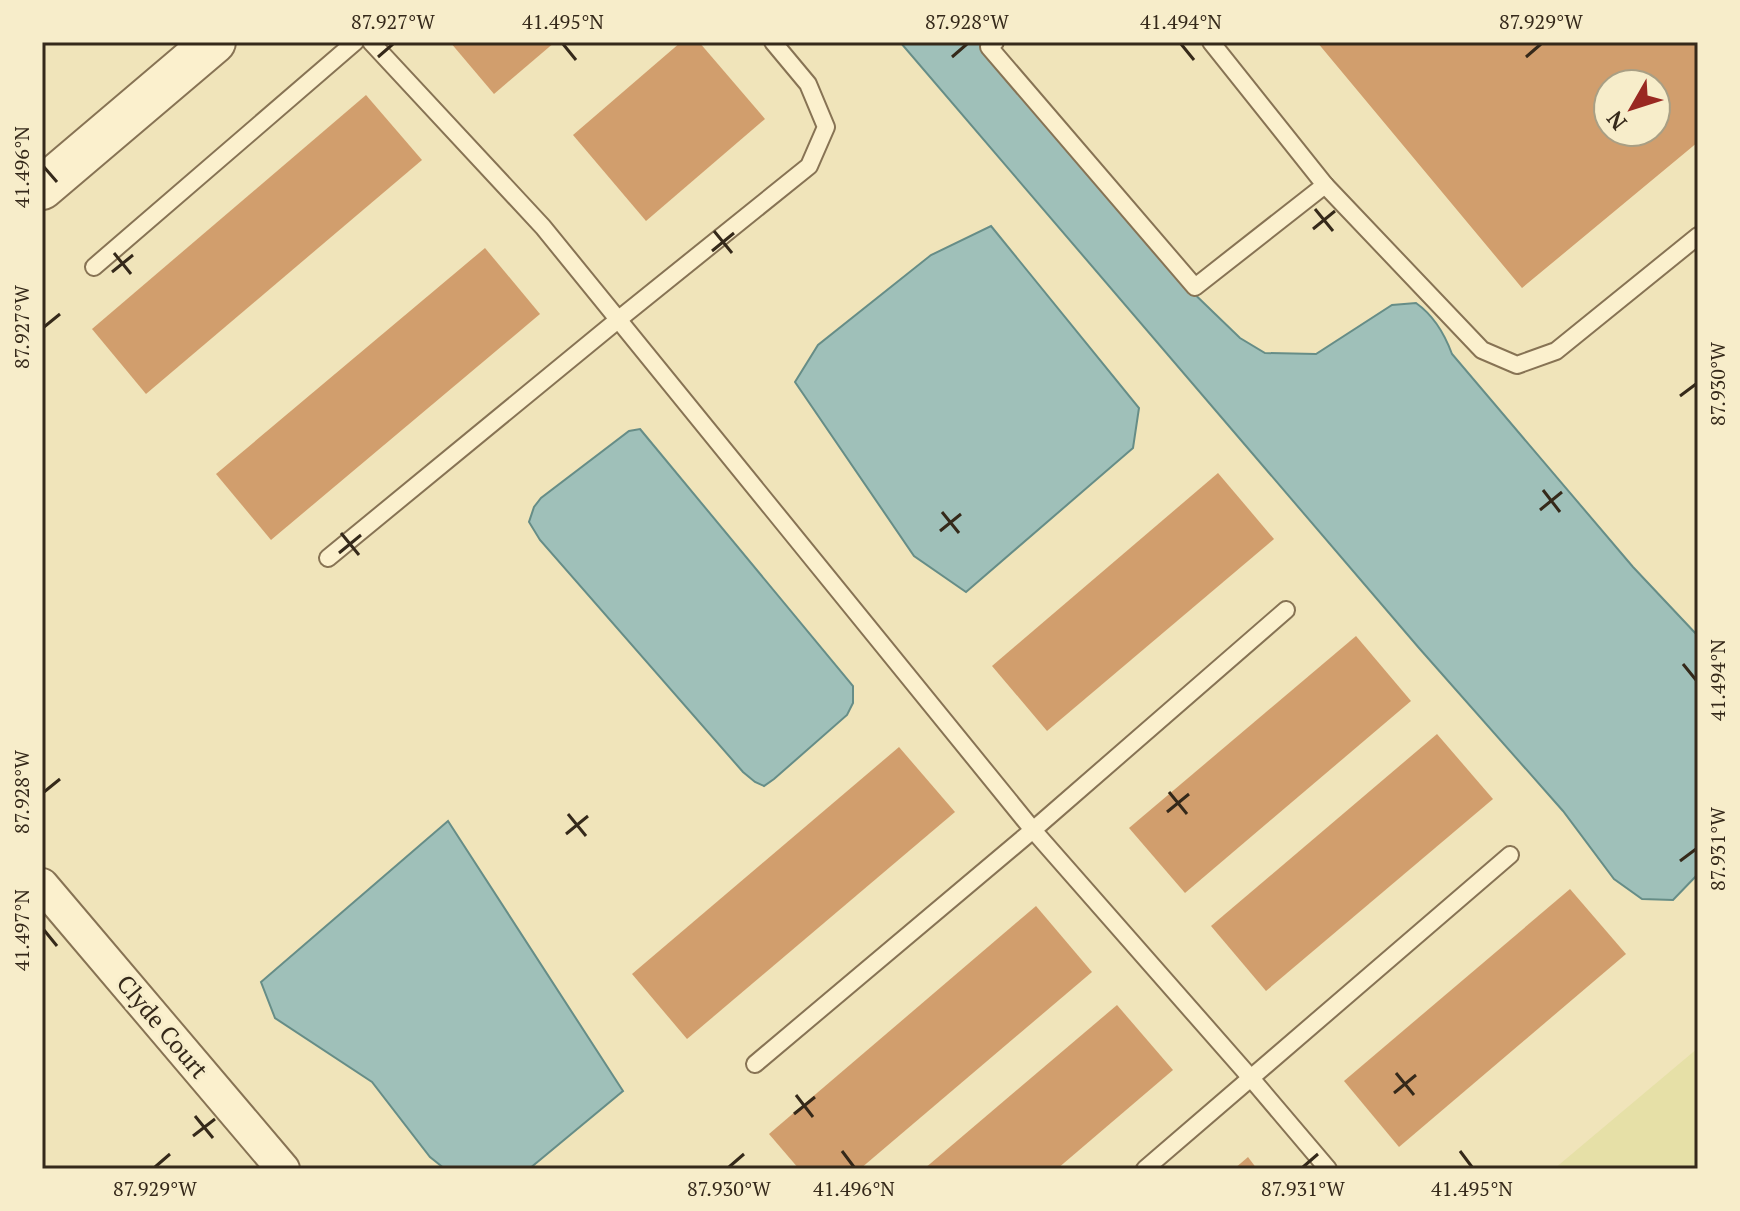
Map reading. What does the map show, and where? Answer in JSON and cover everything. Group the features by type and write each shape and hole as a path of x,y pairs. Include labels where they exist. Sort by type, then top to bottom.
{"street":[{"path":"42,188 214,42"},
{"name":"Clyde Court","path":"42,885 283,1169"}],"lane":[{"path":"94,267 355,42"},
{"path":"371,42 543,227 1033,830 1328,1169"},
{"path":"328,558 809,166 826,127 808,84 773,42"},
{"path":"995,42 989,47 1195,287 1325,185"},
{"path":"1211,42 1325,185 1482,350 1517,365 1556,351 1698,236"},
{"path":"755,1064 1033,830 1286,610"},
{"path":"1145,1169 1510,855"}],"shaded area":[{"path":"1698,1048 1698,1169 1554,1169"}],"water":[{"path":"900,42 979,42 1181,281 1240,338 1265,353 1316,354 1392,305 1416,303 1428,313 1452,354 1633,567 1698,636 1698,874 1673,900 1642,899 1614,879 1563,811 1419,648"},
{"path":"991,226 1139,408 1133,448 966,592 914,556 795,382 818,345 931,255"},
{"path":"640,429 853,686 853,703 847,715 764,786 743,772 540,540 529,522 541,498 629,431"},
{"path":"448,821 623,1091 529,1169 445,1169 430,1157 372,1082 275,1018 261,982"}],"building":[{"path":"450,42 555,42 494,94"},
{"path":"681,42 699,42 765,119 646,221 573,135"},
{"path":"1317,42 1698,42 1698,142 1522,288"},
{"path":"366,95 422,160 146,394 92,329"},
{"path":"485,248 540,314 271,540 216,474"},
{"path":"1218,473 1274,539 1047,731 992,666"},
{"path":"1356,636 1411,701 1185,893 1129,828"},
{"path":"1437,734 1493,799 1266,991 1211,926"},
{"path":"899,747 955,812 687,1039 632,974"},
{"path":"1570,889 1626,954 1399,1147 1344,1081"},
{"path":"1036,906 1092,972 860,1169 799,1169 769,1134"},
{"path":"1117,1005 1173,1070 1057,1169 924,1169"},
{"path":"1248,1157 1257,1169 1234,1169"}]}
